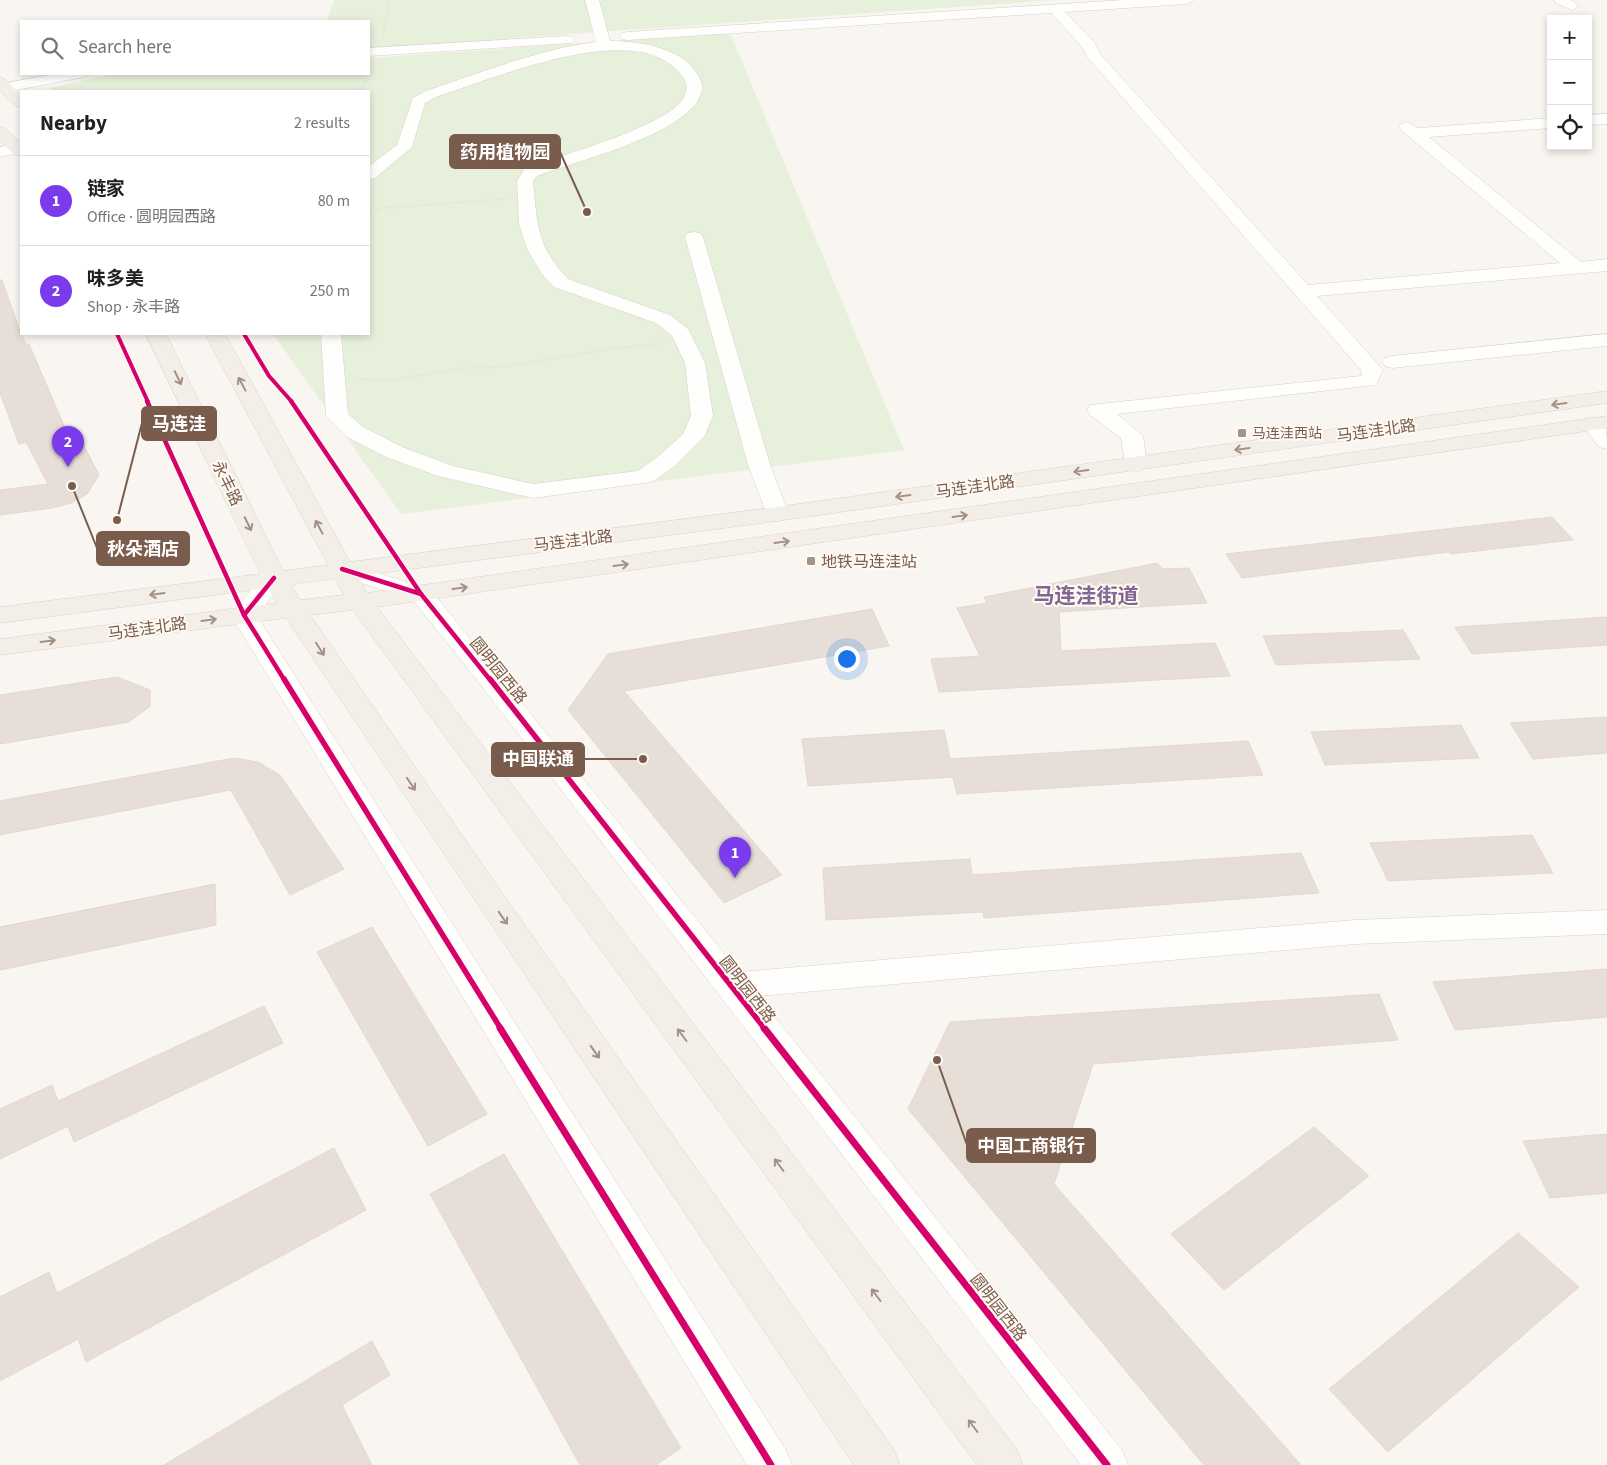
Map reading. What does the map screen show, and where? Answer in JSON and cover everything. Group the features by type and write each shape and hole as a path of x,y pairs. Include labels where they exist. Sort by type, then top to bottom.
{"main road":[{"path":"3,85 20,102"},
{"path":"0,132 20,150"},
{"name":"永丰路","path":"156,335 274,578 293,609"},
{"path":"216,335 360,602 1002,1465"},
{"name":"马连洼北路","path":"0,615 777,514 1607,397"},
{"name":"马连洼北路","path":"0,647 421,594 1604,429"},
{"path":"293,609 482,888 879,1465"}],"street":[{"path":"592,0 603,42"},
{"path":"370,52 603,42 1187,0"},
{"path":"1055,9 1089,45 1094,56 1373,370 1369,381 1098,410 1132,436 1136,464"},
{"path":"331,335 337,416 355,432 394,452 446,471 533,491 644,477 668,460 693,437 702,416 695,363 681,333 663,319 561,283 549,270 536,249 528,224 525,181 531,172 618,142 651,128 674,116 689,103 695,89 692,78 673,59 636,47 603,42 574,48 424,97 418,101 404,147 370,173"},
{"path":"3,85 72,75"},
{"path":"1592,120 1607,119"},
{"path":"1547,123 1411,130 1577,268"},
{"path":"0,152 20,150"},
{"path":"694,237 760,468 777,514"},
{"path":"1304,291 1607,265"},
{"path":"1392,362 1607,340"},
{"path":"342,570 421,594"},
{"path":"274,578 244,615 771,1465"},
{"name":"圆明园西路","path":"421,594 488,676 1107,1465"},
{"path":"730,986 1355,932 1607,922"}],"path":[{"path":"370,209 526,198"},
{"path":"334,381 392,380 462,368 502,367 535,363 609,349 685,341"}],"green space":[{"path":"334,0 1056,0 370,48 370,20 327,20"},
{"path":"730,33 904,450 401,514 274,335 370,335 370,90 52,90 50,88 109,75 370,75 370,58"}],"building":[{"path":"0,280 2,280 20,335 26,344 29,344 71,442 81,440 99,475 87,494 71,503 52,508 0,515 0,490 48,484 26,442 19,444 0,393"},
{"path":"1552,517 1573,540 1451,554 1449,552 1242,578 1226,554"},
{"path":"1157,563 1163,569 1189,568 1207,603 1059,612 1061,651 1215,643 1230,676 939,692 931,659 980,656 957,608 987,603 984,597"},
{"path":"872,609 889,646 624,691 782,875 724,903 568,710 608,654"},
{"path":"1607,617 1607,645 1472,654 1455,627"},
{"path":"1403,630 1420,659 1276,665 1263,636"},
{"path":"117,677 150,690 150,706 129,722 0,744 0,695"},
{"path":"1607,717 1607,753 1533,759 1510,723"},
{"path":"1461,725 1479,758 1325,765 1311,732"},
{"path":"944,730 950,759 1248,741 1263,775 957,794 953,777 808,786 802,739"},
{"path":"234,758 258,762 280,775 344,869 290,895 231,790 0,835 0,801"},
{"path":"1532,835 1553,873 1388,881 1370,843"},
{"path":"1301,853 1319,893 984,918 983,912 826,920 823,868 970,859 972,875"},
{"path":"215,884 216,925 0,970 0,927"},
{"path":"372,927 487,1114 428,1146 317,952"},
{"path":"1607,969 1607,1017 1455,1030 1433,982"},
{"path":"1379,994 1398,1040 1093,1064 1054,1184 1301,1465 1204,1465 908,1109 950,1022"},
{"path":"264,1006 283,1043 74,1142 68,1126 0,1159 0,1109 52,1085 58,1101"},
{"path":"1314,1127 1369,1176 1224,1290 1171,1234"},
{"path":"1607,1134 1607,1193 1550,1198 1523,1141"},
{"path":"334,1148 366,1210 86,1362 78,1339 0,1381 0,1297 49,1272 57,1293"},
{"path":"504,1154 681,1448 656,1465 580,1465 430,1194"},
{"path":"1518,1233 1579,1287 1388,1452 1329,1389"},
{"path":"372,1341 390,1375 342,1405 372,1465 164,1465"}],"cycle path":[{"path":"117,335 244,615"},
{"path":"245,335 269,376 298,408 421,594"},
{"path":"342,569 421,594 482,669 1107,1465"},
{"path":"274,578 244,615 771,1465"}],"place":[{"name":"药用植物园","path":"587,212"},
{"name":"马连洼西站","path":"1242,433"},
{"name":"味多美","path":"68,467"},
{"name":"秋朵酒店","path":"72,486"},
{"name":"马连洼","path":"117,520"},
{"name":"地铁马连洼站","path":"811,561"},
{"name":"中国联通","path":"643,759"},
{"name":"链家","path":"735,878"},
{"name":"中国工商银行","path":"937,1060"}],"district":[{"name":"马连洼街道","path":"1086,596"}]}
